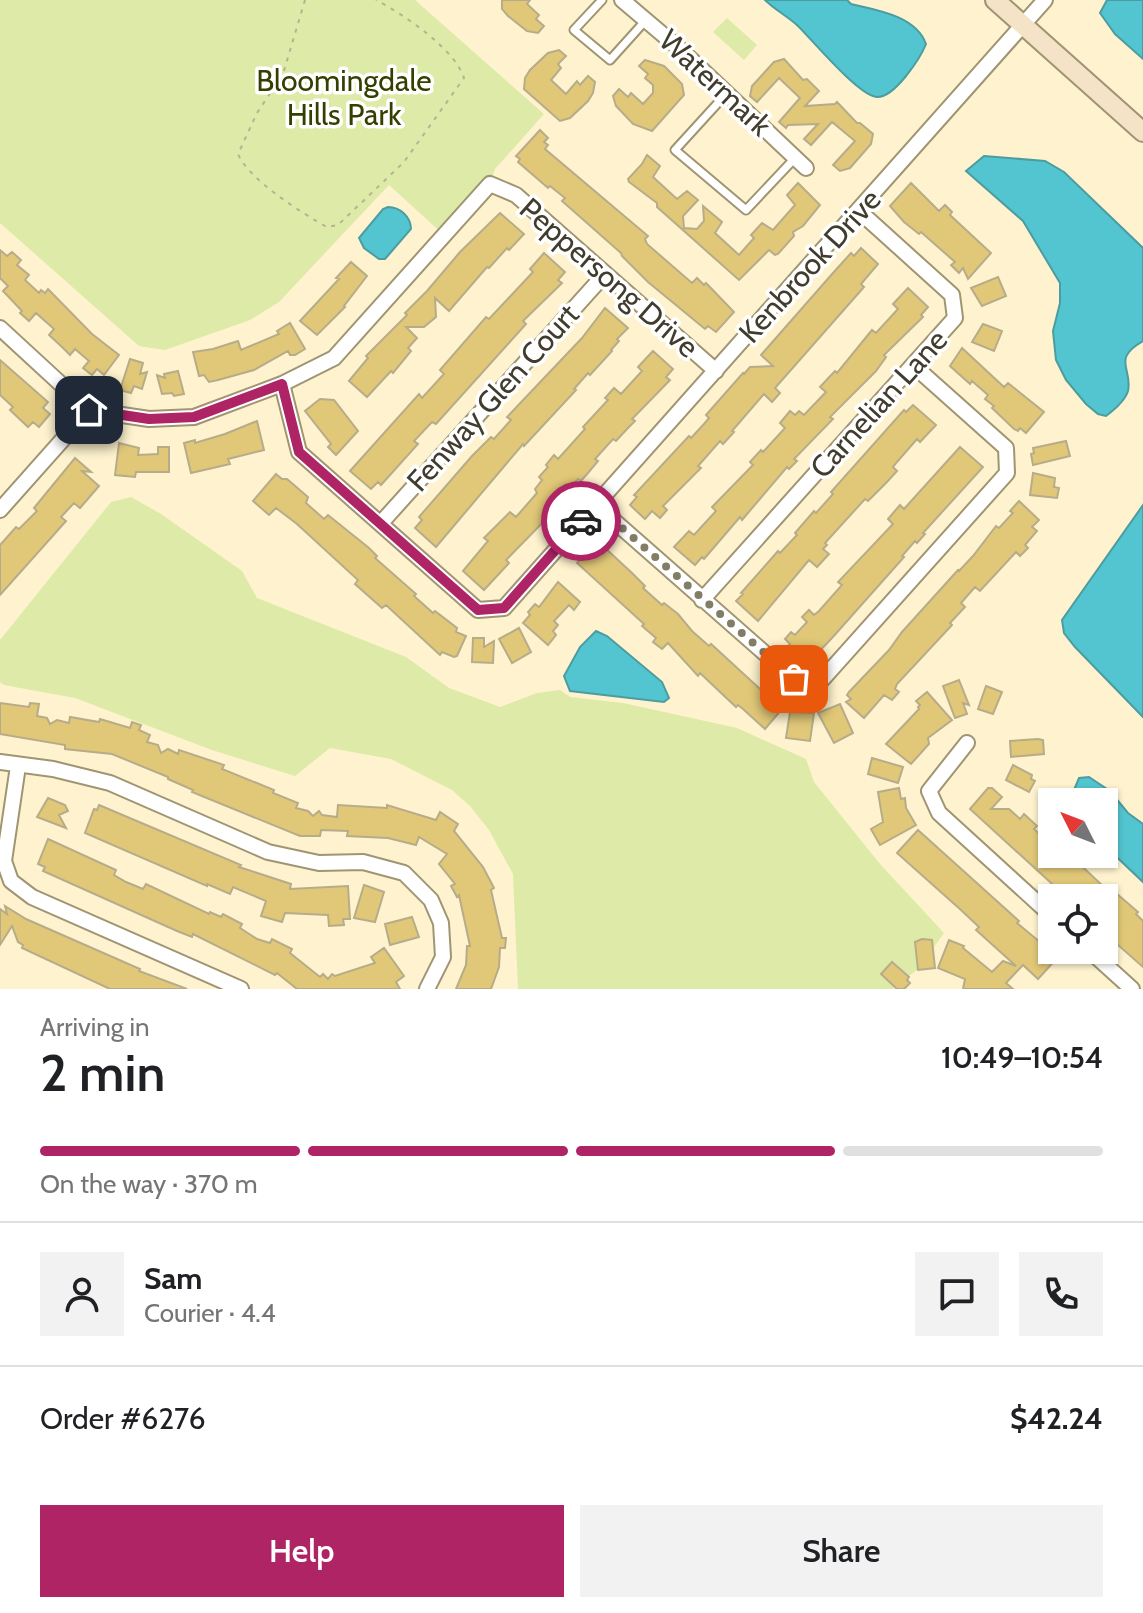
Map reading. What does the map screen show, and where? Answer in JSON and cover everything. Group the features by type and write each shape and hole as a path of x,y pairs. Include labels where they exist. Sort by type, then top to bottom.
{"street":[{"name":"Watermark","path":"622,0 801,162"},
{"path":"995,0 1143,132"},
{"name":"Kenbrook Drive","path":"282,384 299,452 478,610 504,608 1045,0"},
{"name":"Peppersong Drive","path":"89,410 149,419 194,417 282,384 334,358 490,184 516,195 716,371"},
{"name":"Carnelian Lane","path":"702,600 955,318 952,295 859,211"},
{"name":"Fenway Glen Court","path":"381,523 605,274"},
{"path":"0,328 89,410 0,510"},
{"path":"596,505 794,679 820,682 1007,473 1006,448 914,366"},
{"path":"967,743 929,791 939,813 1038,903"},
{"path":"0,762 53,769 110,783 268,852 319,863 363,862 404,873 431,900 441,923 443,957 427,989"},
{"path":"18,766 4,861 11,881 32,897 241,989"},
{"path":"1104,964 1132,989"}],"lane":[{"path":"602,0 574,30 610,60 646,20"},
{"path":"727,93 675,150 746,210 801,162"}],"path":[{"path":"305,0 283,74 257,113 238,154 242,164 260,179 327,227 338,225 404,162 464,78 454,60 412,21 376,0"}],"green space":[{"name":"Bloomingdale Hills Park","path":"0,0 415,0 544,114 495,169 490,184 444,235 389,185 279,302 250,320 165,350 139,346 0,223"},
{"path":"727,18 757,45 744,60 713,32"},
{"path":"131,497 161,514 242,571 257,598 406,657 449,688 500,707 537,693 560,690 570,697 623,703 737,728 806,759 814,782 880,864 944,933 918,969 892,989 518,989 513,874 489,830 452,790 391,759 330,748 295,776 212,750 75,698 0,682 0,640 111,502"}],"water":[{"path":"765,0 847,0 905,21 921,34 926,44 898,85 884,96 877,97 859,88 799,27"},
{"path":"1107,0 1143,0 1143,59 1115,34 1100,13"},
{"path":"984,156 1045,161 1064,172 1143,248 1143,341 1133,347 1126,359 1127,395 1106,416 1098,414 1086,404 1066,380 1056,360 1053,331 1060,303 1060,283 1023,221 966,171"},
{"path":"388,207 404,214 411,229 385,259 379,259 364,248 359,238"},
{"path":"1143,505 1143,717 1075,647 1064,633 1062,620"},
{"path":"596,631 607,636 662,682 669,698 664,702 570,691 564,676 580,647"},
{"path":"1089,777 1106,788 1075,788 1079,778"},
{"path":"1118,801 1143,824 1143,882 1118,858"}],"building":[{"path":"502,0 530,0 527,4 539,15 536,19 544,26 538,33 527,31 502,9"},
{"path":"559,50 566,56 558,64 561,68 551,80 566,94 577,81 580,85 588,76 595,82 588,101 570,118 560,121 524,89 530,70 548,53"},
{"path":"784,59 803,80 807,79 819,91 805,106 837,102 857,123 873,134 871,144 850,168 840,171 833,165 855,141 832,122 811,145 804,139 818,124 788,125 786,128 779,122 800,98 779,78 757,102 750,96 752,86 774,62"},
{"path":"645,60 664,66 682,84 684,95 652,131 633,124 616,106 613,96 619,89 628,97 631,93 643,104 653,93 653,85 645,78 648,74 639,66"},
{"path":"540,130 548,138 544,142 548,145 545,149 648,236 645,239 647,244 692,283 697,278 704,285 706,283 734,312 716,332 708,326 705,329 648,282 621,253 562,201 565,198 518,162 520,159 516,156"},
{"path":"647,155 660,166 653,177 677,199 687,191 698,200 683,216 684,228 697,229 704,221 703,206 722,222 715,233 739,255 762,223 773,230 795,205 787,195 798,183 820,205 803,226 793,232 794,236 778,254 769,250 739,280 657,207 657,203 629,182 628,179"},
{"path":"911,183 939,211 945,205 952,212 950,215 991,253 968,279 963,268 959,273 951,265 955,262 921,232 919,234 904,222 890,206"},
{"path":"500,213 524,234 487,267 449,311 435,298 436,317 424,327 406,327 417,338 408,348 411,351 367,397 349,381 368,358 366,356 407,315 405,313 460,252"},
{"path":"861,248 878,264 861,284 864,287 775,388 780,393 772,402 764,394 734,432 723,444 720,441 698,466 701,468 663,506 667,510 660,518 652,511 645,519 630,505 637,497 634,495 704,424 709,418 706,415 743,373 750,367 773,366 761,355 851,253 854,256"},
{"path":"0,250 7,256 12,252 21,260 17,265 29,275 25,280 39,293 41,290 45,293 48,289 92,334 119,355 104,375 97,369 92,375 83,368 89,361 75,349 70,355 49,335 54,329 36,313 29,321 20,313 22,311 3,291 8,286 0,278"},
{"path":"544,253 565,272 558,280 562,283 523,321 526,324 436,424 432,422 414,441 418,444 381,485 378,482 371,489 350,471 419,394 422,398 444,374 440,370 486,317 489,319 533,272 530,269"},
{"path":"351,262 367,276 345,307 317,335 300,321"},
{"path":"998,277 1006,296 982,306 971,288"},
{"path":"908,288 928,307 921,315 923,317 884,355 886,357 876,371 830,417 833,419 794,459 797,461 789,469 787,467 742,520 740,517 704,559 702,557 695,565 674,547 689,531 694,535 716,511 712,507 753,465 750,462 761,450 763,452 785,428 780,423 790,411 795,415 799,411 804,415 826,392 820,387 835,371 837,373 872,330 876,333 898,309 893,304"},
{"path":"605,308 628,328 617,339 619,341 612,351 523,444 436,547 415,528 422,520 419,517 472,456 491,437 494,439 511,420 507,417 582,338"},
{"path":"290,323 305,349 295,355 290,355 288,351 254,370 209,382 204,375 199,376 193,352 238,341 241,350 279,334 277,331"},
{"path":"983,324 1002,331 994,351 972,342"},
{"path":"962,348 1004,387 1008,383 1044,412 1026,433 1020,428 1018,431 1014,429 985,399 988,395 950,366"},
{"path":"653,351 673,369 666,377 670,380 632,419 635,421 595,459 598,461 588,473 581,481 578,479 560,499 562,501 506,560 509,563 484,590 463,571 488,541 484,538 510,512 516,517 537,493 535,489 542,480 539,477 554,455 558,459 585,429 583,427 608,400 605,398 614,388 621,394 642,371 638,367"},
{"path":"130,359 143,363 140,374 147,372 142,389 134,386 131,393 120,390"},
{"path":"0,360 48,402 43,408 50,414 39,427 33,422 28,427 0,395"},
{"path":"178,371 184,394 162,394 157,375 165,378 164,374"},
{"path":"320,399 334,400 358,431 336,455 305,411"},
{"path":"913,405 936,425 920,442 917,439 893,467 897,471 868,501 865,499 825,543 827,545 823,549 829,554 817,567 809,560 758,621 736,601 741,593 778,551 780,553 797,535 795,533 833,494 831,492 904,410 906,412"},
{"path":"257,421 264,450 228,459 230,464 191,473 184,443 225,434"},
{"path":"1066,441 1070,456 1033,465 1033,448"},
{"path":"119,443 139,448 138,455 158,454 158,447 169,447 169,472 136,472 135,477 115,475"},
{"path":"960,447 983,467 832,638 813,658 807,656 802,661 786,648 790,644 785,639 791,632 795,635 807,622 802,617 809,610 814,615 819,611 842,585 838,582 893,524 888,519 900,505 904,509"},
{"path":"75,458 91,472 82,471 99,486 80,508 74,503 61,517 66,521 0,595 0,545 16,527 19,529 37,511 34,508"},
{"path":"1033,473 1055,478 1054,487 1059,488 1057,498 1030,495"},
{"path":"276,474 308,497 306,503 324,519 328,515 369,548 377,556 375,558 416,594 414,596 457,628 456,632 466,636 457,656 442,652 440,655 386,605 382,608 355,584 358,580 297,524 276,508 269,515 253,501"},
{"path":"1019,501 1039,520 1032,527 1037,531 1025,545 1028,548 1020,556 1016,552 980,591 975,587 961,603 965,607 950,623 952,625 897,684 895,689 899,692 892,700 884,695 864,718 846,702 851,699 847,695 849,692 973,556 996,526 999,528 1013,513 1010,511"},
{"path":"593,544 601,552 605,548 645,586 643,588 678,614 692,631 709,646 711,644 782,709 765,729 700,673 698,676 668,643 662,649 653,642 656,638 642,626 644,624 577,563"},
{"path":"558,582 580,602 574,610 569,605 554,621 558,625 553,631 556,635 548,645 523,623 530,615 528,612 535,604 539,607"},
{"path":"519,628 531,652 512,663 499,639"},
{"path":"473,638 484,638 484,647 494,641 493,663 472,662"},
{"path":"959,680 969,705 963,703 967,714 955,718 943,686"},
{"path":"986,686 1002,692 993,714 978,709"},
{"path":"927,692 952,720 928,738 929,744 911,764 886,744 919,709 916,701"},
{"path":"0,703 29,707 30,703 39,704 37,716 47,718 50,724 57,720 69,723 70,717 99,722 100,719 130,728 132,722 141,725 139,730 150,735 147,742 158,745 161,753 168,749 178,754 179,750 224,765 222,769 274,790 273,793 298,803 296,808 313,816 319,811 322,815 337,817 338,805 387,808 387,805 436,820 440,812 458,824 454,831 483,867 494,888 491,890 502,938 506,938 505,948 500,948 499,967 491,989 456,989 466,965 467,946 470,946 459,895 457,897 451,886 455,884 439,864 447,854 419,837 416,845 388,838 347,836 348,831 321,830 320,836 300,836 192,792 168,777 112,754 65,749 65,745 0,734"},
{"path":"840,704 853,733 834,743 818,713"},
{"path":"790,712 814,713 810,741 786,738"},
{"path":"1043,740 1044,754 1011,757 1010,741"},
{"path":"872,758 903,767 898,783 868,774"},
{"path":"1013,765 1032,775 1031,779 1035,781 1029,792 1006,780"},
{"path":"899,788 901,799 905,798 906,808 916,825 880,845 871,829 883,822 878,792"},
{"path":"988,788 992,788 1002,797 991,809 1009,809 1020,819 1024,814 1037,826 1034,829 1038,833 1038,868 1084,868 1101,884 1052,884 970,809"},
{"path":"48,798 65,805 68,811 59,815 66,828 37,817"},
{"path":"99,805 241,865 239,867 291,884 290,889 348,886 350,919 343,919 344,925 329,926 328,915 285,913 282,922 261,916 266,901 233,887 230,894 207,886 85,833 94,809 97,810"},
{"path":"918,830 1038,940 1038,964 1052,964 1038,979 1023,965 1006,983 1013,989 963,989 965,979 938,968 949,940 964,946 992,972 1003,961 1016,966 976,930 979,927 897,853"},
{"path":"48,839 116,870 114,875 126,882 143,889 146,884 209,914 221,917 223,914 242,924 240,928 257,939 270,943 272,939 292,949 290,953 320,977 323,974 328,979 332,974 335,976 375,963 371,957 384,948 404,976 396,982 400,989 297,989 277,973 275,975 193,934 192,937 177,931 43,871 45,867 38,864"},
{"path":"364,885 384,892 375,922 354,918"},
{"path":"1118,895 1138,912 1136,914 1143,921 1143,967 1118,945"},
{"path":"5,906 26,919 139,971 187,989 110,989 22,948 12,926 0,945 0,909 7,914"},
{"path":"412,917 419,937 390,945 385,924"},
{"path":"932,940 935,968 918,970 915,942"},
{"path":"892,962 909,977 907,980 910,983 904,989 897,989 881,974"}],"way so far":[{"path":"581,521 596,505 794,679"}],"route":[{"path":"89,410 149,419 194,417 282,384 299,452 478,610 504,608 581,521"}]}
